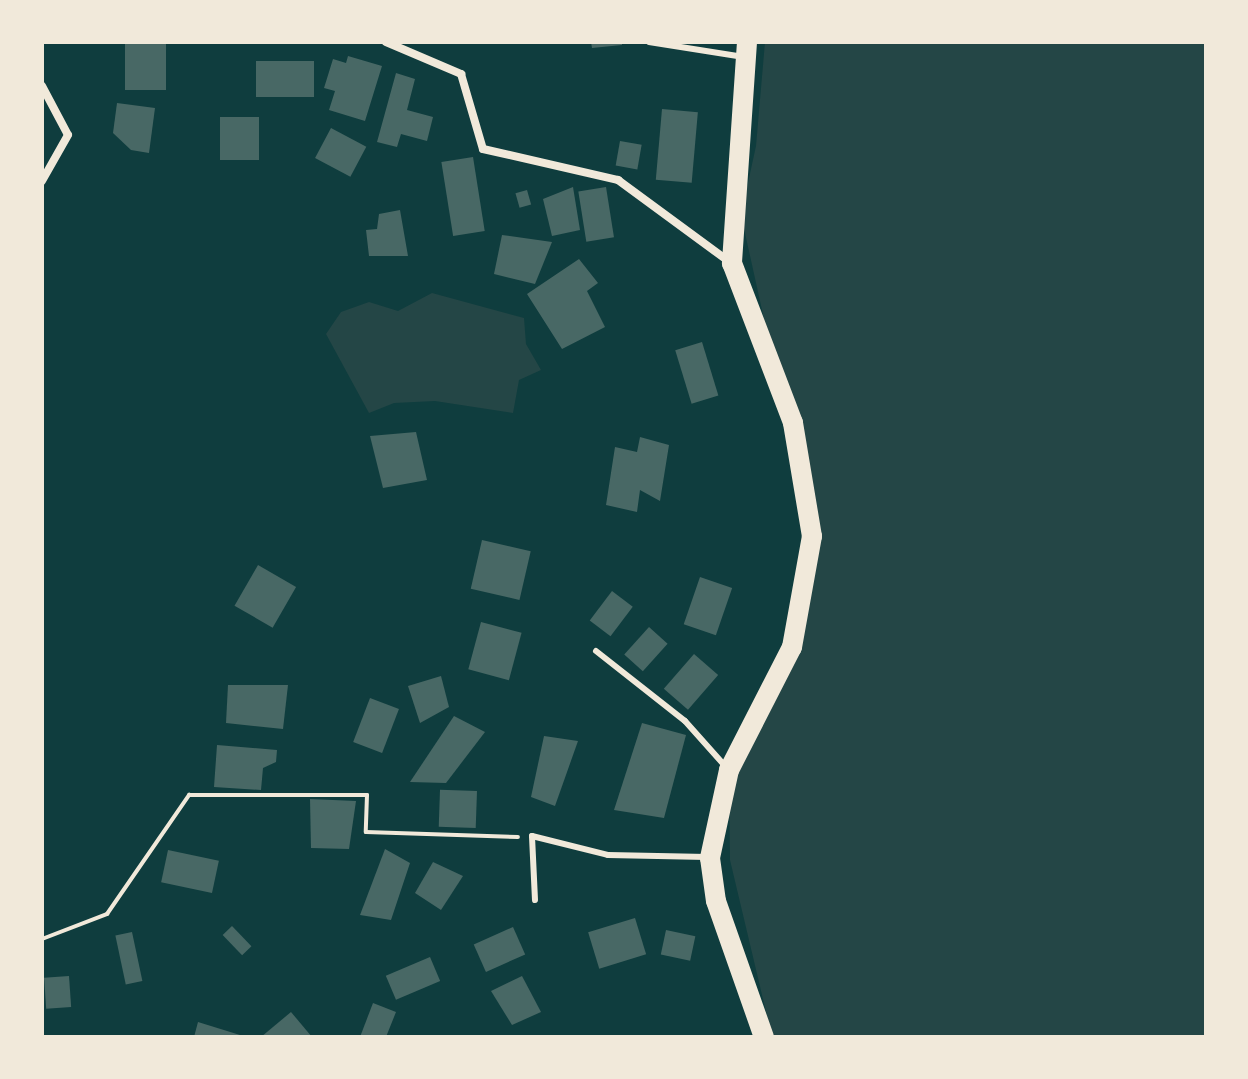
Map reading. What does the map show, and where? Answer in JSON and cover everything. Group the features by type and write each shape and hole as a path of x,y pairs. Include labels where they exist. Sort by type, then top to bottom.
{"main road":[{"path":"747,50 732,263 793,423 812,536 792,647 729,770 710,858 716,901 764,1037"}],"street":[{"path":"386,42 461,74 483,149 618,180 732,263"},
{"path":"42,86 68,135 42,181"}],"lane":[{"path":"649,42 747,50"},
{"path":"596,651 685,721 729,770"},
{"path":"535,900 532,836 608,855 710,858"}],"path":[{"path":"42,939 107,914 189,795 367,795 366,832 532,836"}],"shaded area":[{"path":"765,42 1206,42 1206,1037 772,1037 730,860 729,770 792,647 812,536 741,215 756,146"},
{"path":"432,293 524,318 526,344 541,370 519,380 513,413 435,401 394,403 369,413 326,334 341,312 369,302 398,311"}],"building":[{"path":"125,42 166,42 166,90 125,90"},
{"path":"591,42 622,42 622,45 592,48"},
{"path":"348,56 382,66 365,121 329,110 335,91 324,88 333,59 346,63"},
{"path":"256,61 314,61 314,97 256,97"},
{"path":"396,73 415,79 407,110 433,117 427,141 401,134 397,147 377,142"},
{"path":"117,103 155,108 149,153 131,150 113,133"},
{"path":"662,109 698,112 692,183 656,180"},
{"path":"220,117 259,117 259,160 220,160"},
{"path":"331,128 366,147 350,177 315,158"},
{"path":"620,141 642,145 637,169 616,166"},
{"path":"473,157 485,231 453,236 441,162"},
{"path":"573,187 580,230 552,236 543,199"},
{"path":"606,187 614,237 586,242 578,191"},
{"path":"527,190 531,204 520,208 515,193"},
{"path":"400,210 408,256 369,256 366,230 377,229 379,214"},
{"path":"502,235 552,242 535,284 494,274"},
{"path":"579,259 598,283 587,291 605,327 562,349 527,294"},
{"path":"702,342 718,396 692,404 675,350"},
{"path":"416,432 427,480 383,488 370,436"},
{"path":"640,437 669,445 660,501 640,490 637,512 606,505 615,447 637,452"},
{"path":"482,540 531,551 519,600 471,589"},
{"path":"258,565 296,587 273,628 234,606"},
{"path":"700,577 732,588 716,635 684,624"},
{"path":"612,591 633,607 610,636 590,621"},
{"path":"481,622 522,633 509,680 468,669"},
{"path":"649,627 668,644 643,671 624,654"},
{"path":"694,654 718,675 688,710 664,689"},
{"path":"441,676 449,707 420,723 408,686"},
{"path":"228,685 288,685 283,729 226,723"},
{"path":"370,698 399,709 382,753 353,742"},
{"path":"454,716 485,732 446,783 410,782"},
{"path":"642,723 686,735 664,818 614,810"},
{"path":"544,736 578,741 555,806 531,797"},
{"path":"217,745 277,750 276,762 263,768 261,790 214,787"},
{"path":"440,790 477,791 476,828 439,827"},
{"path":"310,799 356,801 349,849 311,848"},
{"path":"385,849 410,863 391,920 360,915"},
{"path":"168,850 219,861 212,893 161,882"},
{"path":"433,862 463,876 441,910 415,893"},
{"path":"635,918 646,954 599,969 588,932"},
{"path":"232,926 251,946 242,955 223,935"},
{"path":"513,927 525,954 486,972 474,944"},
{"path":"666,930 695,936 690,961 661,954"},
{"path":"132,932 142,981 126,984 115,936"},
{"path":"430,957 440,981 396,1000 386,976"},
{"path":"69,976 71,1007 46,1009 44,978"},
{"path":"522,976 541,1012 512,1025 491,991"},
{"path":"373,1003 396,1012 386,1037 360,1037"},
{"path":"291,1012 312,1037 261,1037"},
{"path":"198,1022 240,1035 194,1037"}]}
